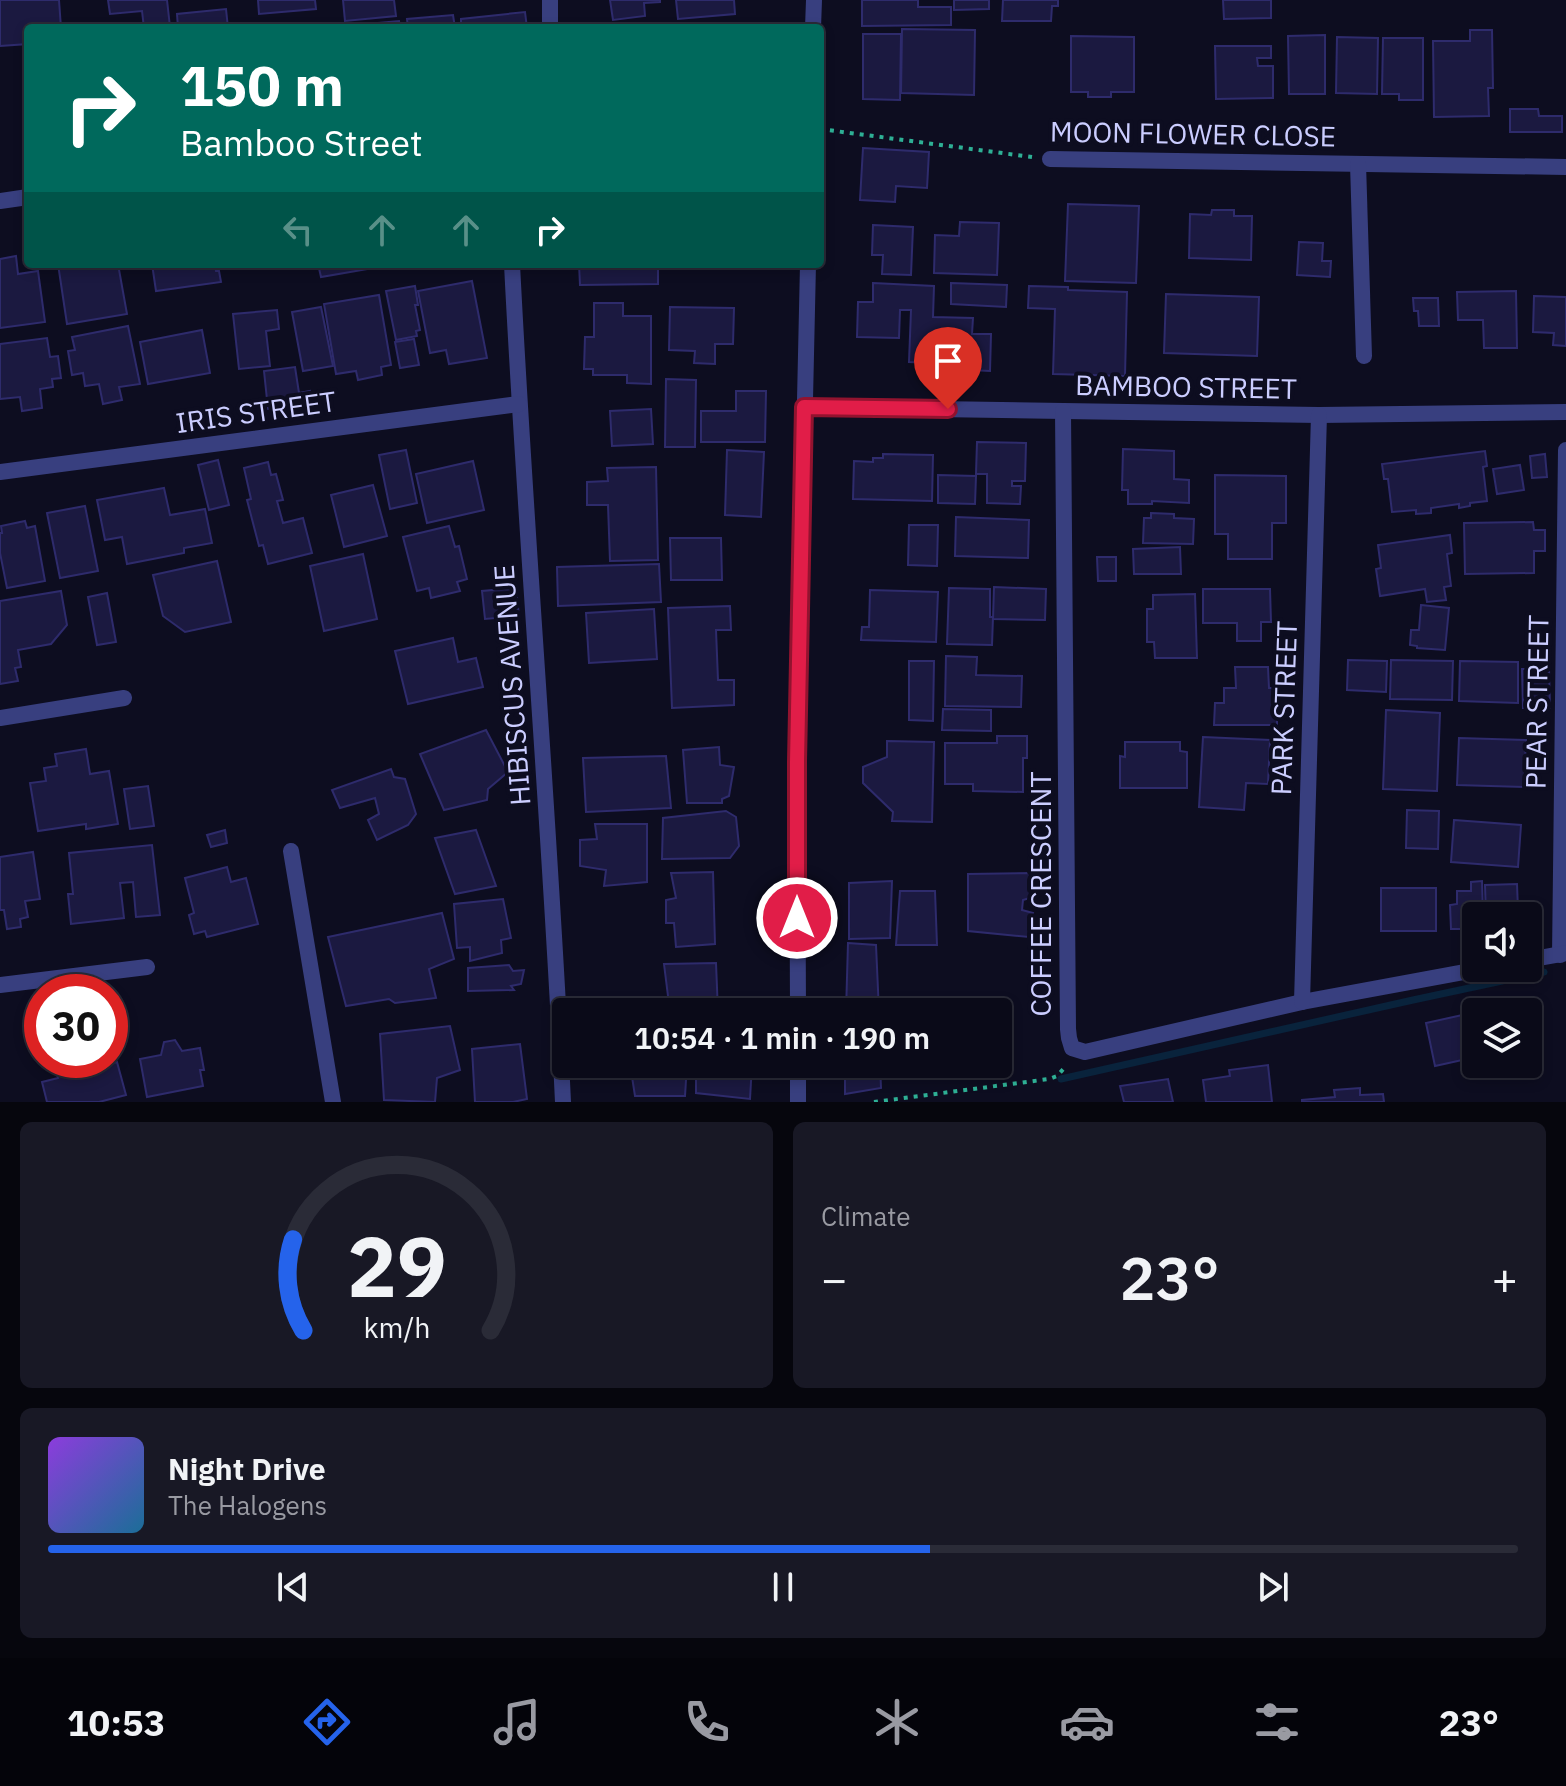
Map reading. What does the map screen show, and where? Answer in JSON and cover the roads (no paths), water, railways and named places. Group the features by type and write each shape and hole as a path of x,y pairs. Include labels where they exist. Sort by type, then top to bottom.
{"street":[{"path":"550,0 550,24"},
{"path":"813,24 814,0"},
{"name":"MOON FLOWER CLOSE","path":"1050,159 1566,167"},
{"path":"1358,164 1364,356"},
{"path":"0,201 24,198"},
{"name":"HIBISCUS AVENUE","path":"512,268 563,1102"},
{"path":"798,998 797,762 808,268"},
{"name":"IRIS STREET","path":"0,472 519,404"},
{"name":"BAMBOO STREET","path":"804,407 1319,415 1566,412"},
{"name":"COFFEE CRESCENT","path":"1063,411 1068,1029 1072,1048 1085,1052 1302,1002 1462,972"},
{"name":"PARK STREET","path":"1302,1002 1319,415"},
{"name":"PEAR STREET","path":"1563,954 1566,450"},
{"path":"0,718 124,698"},
{"path":"291,851 333,1102"},
{"path":"1542,958 1563,954"},
{"path":"0,985 147,967"},
{"path":"798,1078 798,1102"}],"waterway":[{"path":"1061,1079 1544,972"}]}
